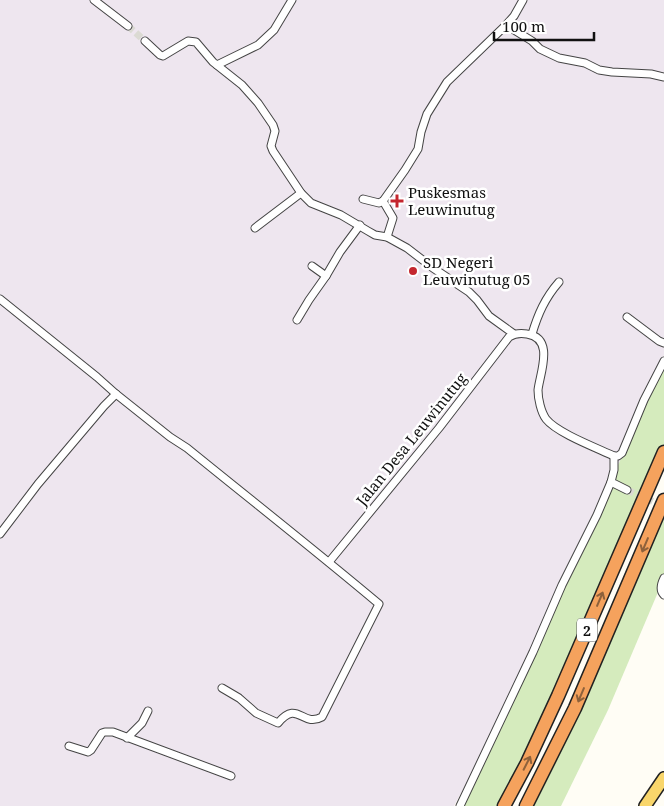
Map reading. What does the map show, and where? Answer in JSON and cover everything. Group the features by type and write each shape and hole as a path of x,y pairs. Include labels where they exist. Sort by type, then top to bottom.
{"highway":[{"name":"2","path":"504,806 527,763 558,696 664,452"},
{"name":"2","path":"526,806 575,708 664,500"}],"main road":[{"path":"645,806 664,778"}],"street":[{"path":"94,0 128,26"},
{"path":"217,65 258,45 274,30 292,0"},
{"path":"381,202 418,149 427,114 447,82 506,25 514,16 523,0"},
{"path":"506,25 532,42 540,50 559,58 585,63 608,72 651,74 664,77"},
{"path":"145,41 163,56 188,41 196,42 213,62 250,93 273,125 274,131 271,146 310,203 341,214 375,234 387,237 407,248 468,292 477,300 489,316 514,334 532,334 539,338 543,348 543,369 538,392 541,407 547,420 562,432 614,456 618,456 622,453 644,400 664,361"},
{"path":"255,228 302,193"},
{"path":"363,199 381,202 393,218 387,237"},
{"path":"297,320 340,252 360,225"},
{"path":"312,266 326,276"},
{"path":"532,334 542,307 559,282"},
{"path":"0,299 379,604 322,717 310,720 290,713 284,716 278,723 256,713 239,698 222,688"},
{"path":"627,317 664,343"},
{"name":"Jalan Desa Leuwinutug","path":"329,562 439,428 509,337 514,334"},
{"path":"0,534 38,484 116,394"},
{"path":"460,806 533,652 562,585 597,515 611,482 614,470 614,456"},
{"path":"611,482 627,490"},
{"path":"664,578 661,587 664,595"},
{"path":"127,738 142,723 148,711"},
{"path":"69,746 88,752 100,735 105,732 113,732 231,776"}],"shaded area":[{"path":"0,0 664,0 664,355 623,460 491,739 454,806 0,806"}],"green space":[{"path":"664,361 664,452 504,806 460,806 597,515"},
{"path":"664,501 664,578 608,710 561,806 526,806"}],"tunnel":[{"path":"128,26 145,41"},
{"path":"627,490 663,506"}],"place":[{"name":"Puskesmas Leuwinutug","path":"397,201"},
{"name":"SD Negeri Leuwinutug 05","path":"413,271"}]}
